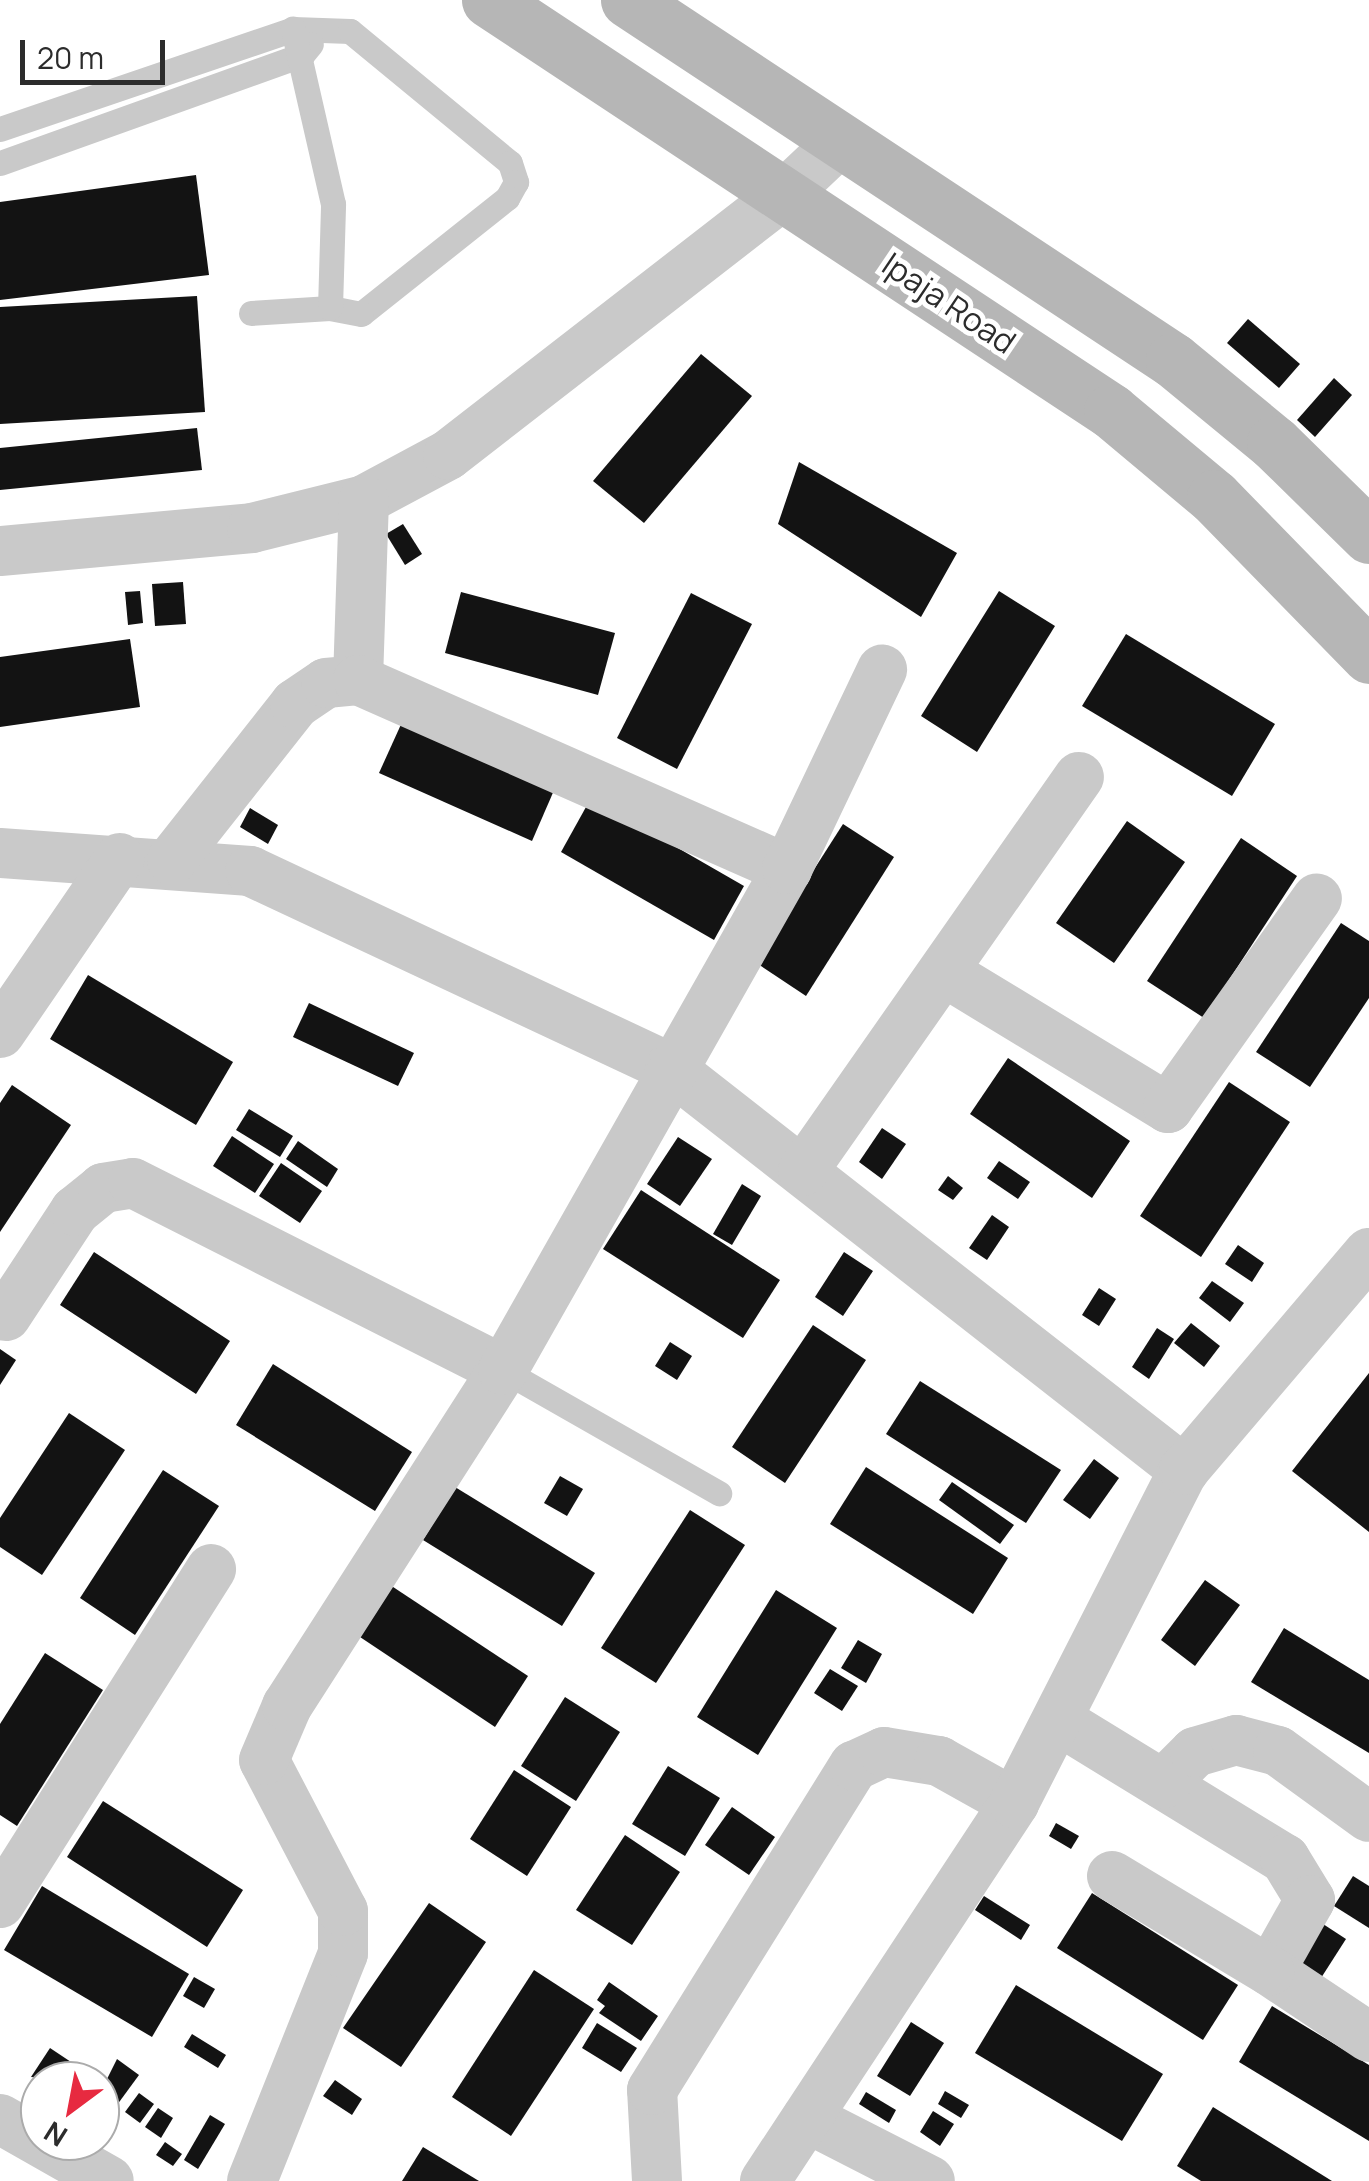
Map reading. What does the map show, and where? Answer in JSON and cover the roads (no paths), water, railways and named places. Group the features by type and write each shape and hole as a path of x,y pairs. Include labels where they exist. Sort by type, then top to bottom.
{"main road":[{"name":"Ipaja Road","path":"489,0 786,193 1111,412 1214,497 1369,656"},
{"path":"651,4 842,140 1173,360 1274,443 1369,536"}],"street":[{"path":"0,551 252,528 364,500 448,456 786,193 842,140"},
{"path":"358,680 364,500"},
{"path":"252,2181 343,1954 343,1911 264,1760 287,1706 503,1370 670,1068 787,869 882,670"},
{"path":"172,860 295,704 326,683 358,680 787,869"},
{"path":"803,1171 1079,777"},
{"path":"0,853 172,860 250,871 670,1068 1184,1470"},
{"path":"0,1033 120,858"},
{"path":"946,972 1168,1108 1317,898"},
{"path":"6,1316 75,1211 103,1188 134,1183 503,1370"},
{"path":"766,2181 1014,1803 1060,1722 1184,1470 1369,1253"},
{"path":"0,1903 211,1569"},
{"path":"1060,1722 1284,1859 1310,1900 1270,1970"},
{"path":"1163,1784 1195,1752 1236,1740 1278,1750 1369,1817"},
{"path":"657,2181 652,2090 854,1766 884,1752 939,1761 1014,1803"},
{"path":"1112,1876 1270,1970 1369,2037"},
{"path":"807,2118 930,2181"},
{"path":"0,2119 109,2181"}],"lane":[{"path":"0,129 293,29 321,32 341,28 364,40 510,163 516,182 507,198 361,314 330,308 251,313"},
{"path":"293,29 302,54 332,204 330,308"},
{"path":"0,163 302,54 321,32"},
{"path":"503,1370 718,1492"}]}
